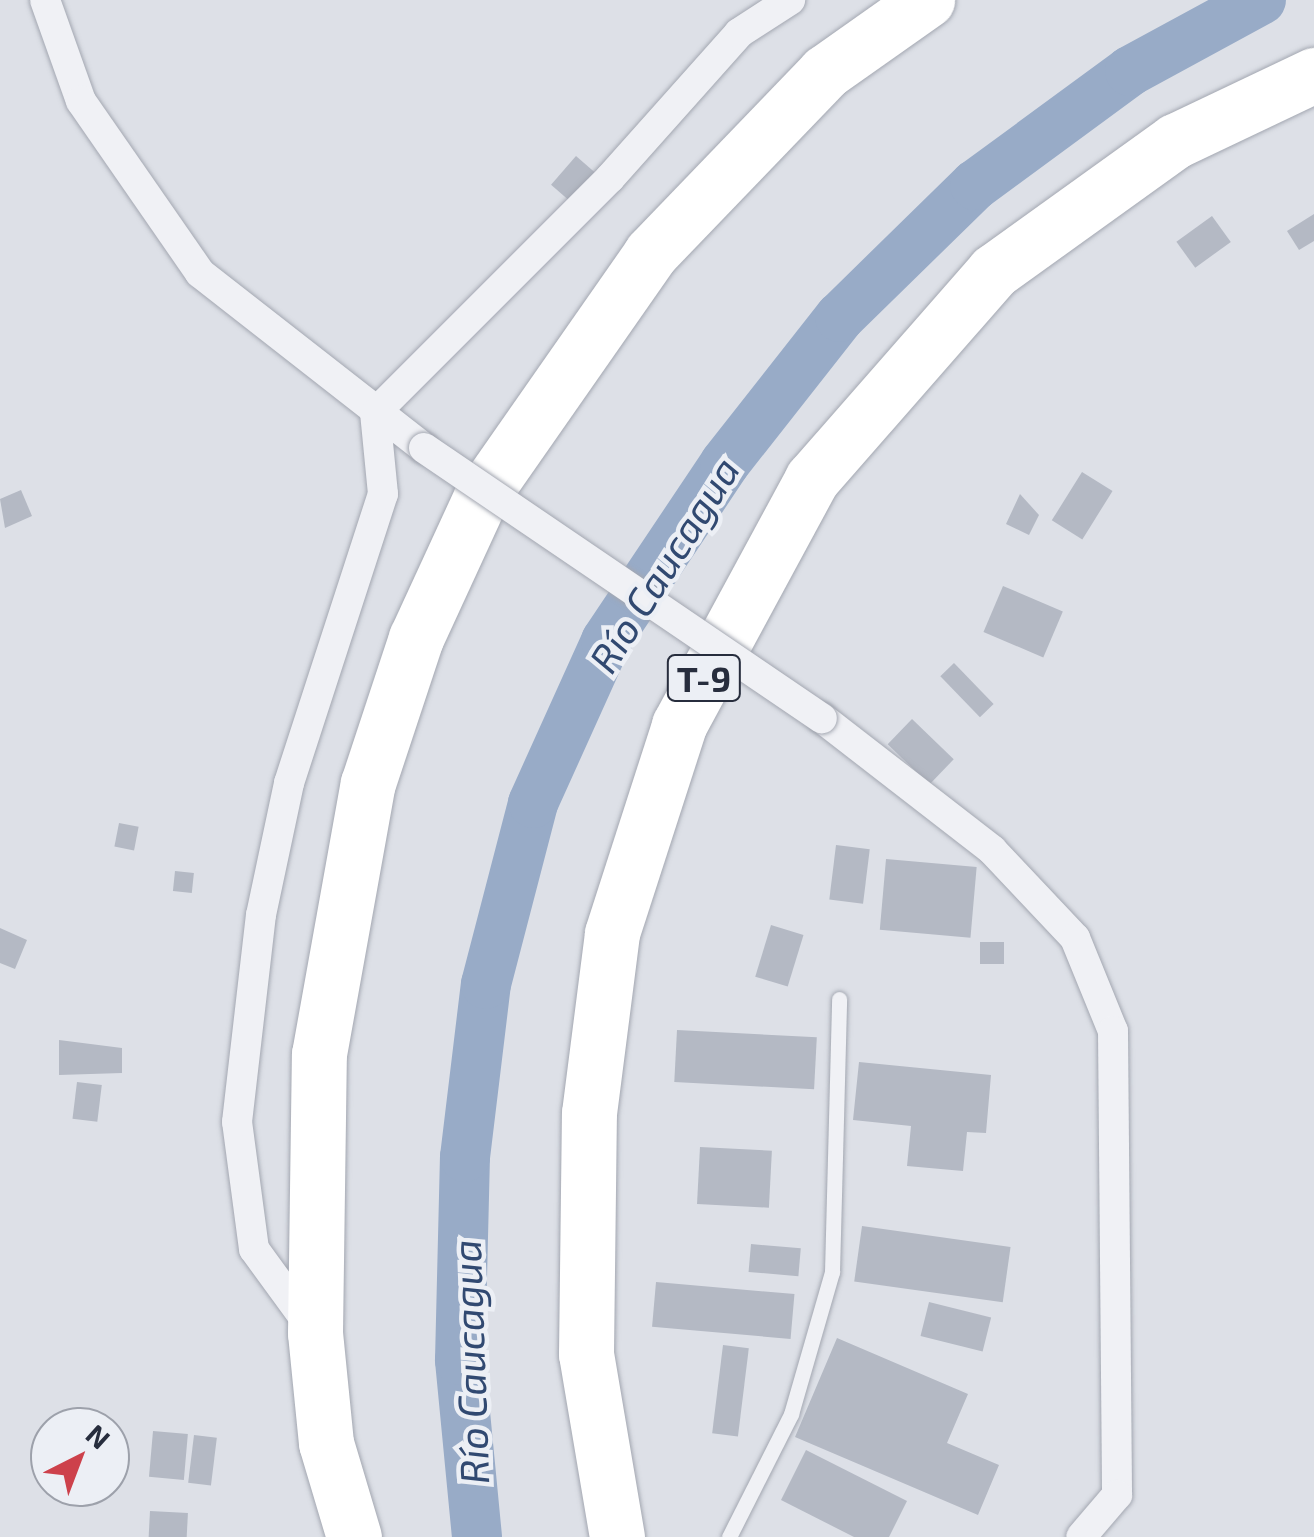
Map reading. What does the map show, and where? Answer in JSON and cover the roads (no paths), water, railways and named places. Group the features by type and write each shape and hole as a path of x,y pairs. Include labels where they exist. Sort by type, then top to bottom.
{"highway":[{"path":"354,1537 326,1444 314,1332 319,1054 368,783 416,638 481,497 652,253 825,72 926,0"},
{"name":"T-9","path":"617,1537 586,1354 589,1112 612,933 679,725 812,479 994,271 1175,141 1314,75"}],"street":[{"path":"44,0 81,102 200,274 374,413 822,718 992,850 1076,938 1113,1031 1116,1494 1081,1537"},
{"path":"374,413 610,178 739,33 790,0"},
{"path":"314,1332 254,1250 237,1122 261,916 289,783 383,494 374,413"}],"lane":[{"path":"729,1537 791,1414 832,1272 839,999"}],"waterway":[{"name":"Río Caucagua","path":"477,1537 460,1360 465,1157 486,984 533,803 606,641 725,463 840,317 975,185 1130,71 1261,0"}]}
